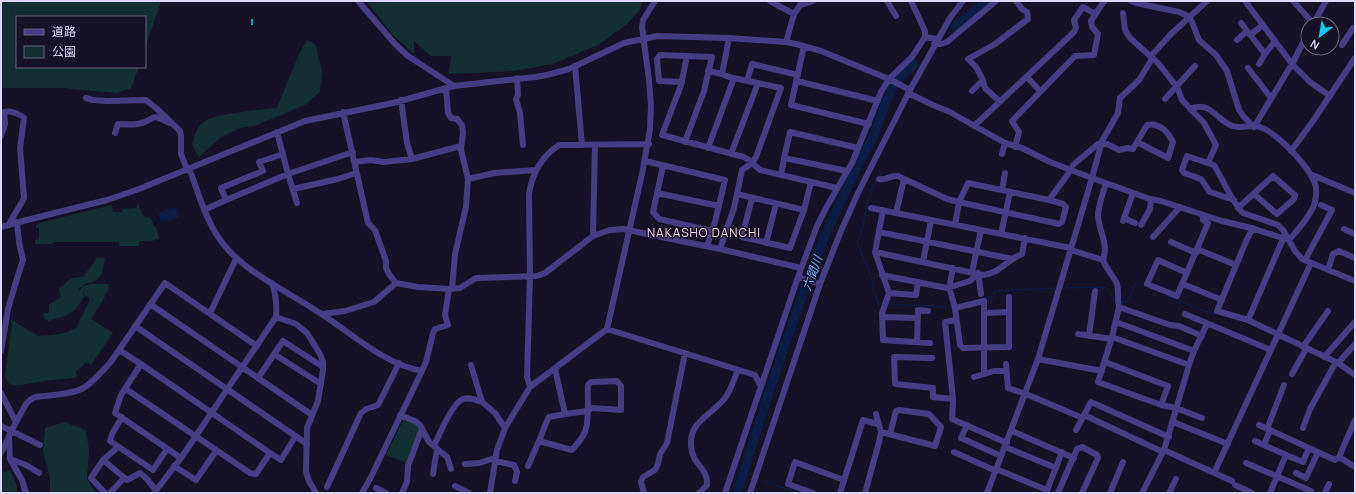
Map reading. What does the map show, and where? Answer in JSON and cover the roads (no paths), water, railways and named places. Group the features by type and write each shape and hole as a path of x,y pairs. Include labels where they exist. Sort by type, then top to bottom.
{"street":[{"path":"358,1 395,44 408,56 454,86"},
{"path":"490,493 495,460 505,428 530,387 607,329 649,144 651,106 642,27 644,20 655,1"},
{"path":"770,1 794,14"},
{"path":"786,42 794,14 802,3 813,1"},
{"path":"887,1 896,16"},
{"path":"724,493 800,278 801,268 820,220 858,148 881,92 912,57 925,37 925,31 911,1"},
{"path":"750,493 820,284 841,231 858,193 909,91 936,41 950,18 963,1"},
{"path":"925,37 941,44 947,42 996,1"},
{"path":"1000,102 985,88 983,80 976,67 968,59 995,44 1028,19 1027,12 1022,9 1016,1"},
{"path":"1015,147 1019,132 1012,121 1075,56 1094,55 1098,34 1092,27 1091,21 1104,1"},
{"path":"1131,1 1179,12 1190,17 1199,40 1216,55 1227,71 1239,110 1254,127"},
{"path":"987,493 1012,431 1038,359 1101,144 1104,136 1118,113 1120,98 1139,80 1151,58 1171,34 1207,1"},
{"path":"1245,1 1292,64 1310,82 1330,96"},
{"path":"1293,1 1307,16"},
{"path":"1317,16 1326,1"},
{"path":"974,126 1074,32 1076,28 1074,20 1083,7 1095,14"},
{"path":"1123,13 1125,30 1130,38 1158,63 1176,87 1182,100 1204,123 1216,145 1208,163"},
{"path":"1241,23 1265,54"},
{"path":"1236,40 1263,25"},
{"path":"1342,45 1353,28 1355,29"},
{"path":"1,227 107,200 139,189 305,121 343,112 367,109 454,86 551,74 576,66 624,43 657,36 729,38 786,42 821,51 891,80 935,106 948,111 1005,143 1022,148 1050,162 1151,199 1162,201 1222,221 1253,228 1286,240"},
{"path":"722,74 729,38"},
{"path":"1259,64 1275,41"},
{"path":"804,46 791,105 869,124"},
{"path":"1254,127 1300,48"},
{"path":"682,82 659,81 657,59 660,56 712,56 704,91 685,142"},
{"path":"687,56 682,82 662,135 744,157 760,170 837,188"},
{"path":"1291,151 1355,58"},
{"path":"747,81 752,64 878,101"},
{"path":"576,66 582,145"},
{"path":"1165,99 1195,66"},
{"path":"1248,68 1271,98"},
{"path":"708,71 758,84 781,88 756,157 752,163 742,170 734,208 720,249"},
{"path":"1027,76 1040,91"},
{"path":"517,78 518,95 516,99 520,113 523,145"},
{"path":"708,148 734,78"},
{"path":"972,91 983,80"},
{"path":"731,154 758,84"},
{"path":"362,493 426,362 433,332 435,329 448,325 445,315 455,254 466,207 468,179 461,146 463,134 462,125 457,118 451,118 448,113 446,88"},
{"path":"86,98 93,100 146,100 156,108 180,131 181,154 204,210 213,230 236,259 322,314 384,357 422,371"},
{"path":"401,100 412,159"},
{"path":"1190,109 1197,106 1207,107 1221,120 1230,125 1236,127 1259,127 1276,136 1310,174 1315,184 1315,202 1312,209 1286,240 1248,320"},
{"path":"1,136 5,124 4,112 7,111 24,118 20,148 24,198 12,218 10,225"},
{"path":"343,112 368,223 375,230 386,261 386,268 396,283 418,287 450,289 460,288 476,278 537,276 545,273 593,236 610,230 629,230 707,246 801,268"},
{"path":"115,133 118,124 138,124 155,116 172,124"},
{"path":"1073,165 1098,144 1107,144 1119,150 1127,148 1133,149 1146,125 1152,124 1167,131 1173,142 1168,158 1137,142"},
{"path":"277,132 297,203"},
{"path":"781,175 790,132 858,148"},
{"path":"1002,154 1005,143"},
{"path":"530,387 527,377 530,276 529,194 531,181 536,170 550,151 559,145 649,144"},
{"path":"593,236 595,145"},
{"path":"355,162 370,160 384,162 412,159 461,146"},
{"path":"204,210 288,174 353,152"},
{"path":"226,200 221,188 263,171 259,162 283,154"},
{"path":"1234,200 1210,192 1201,179 1184,173 1182,170 1187,156 1214,165 1234,200 1238,208 1243,213 1278,225 1283,230 1286,240 1295,251 1308,262 1355,281"},
{"path":"784,158 847,171"},
{"path":"645,161 725,180 707,246"},
{"path":"663,166 653,212 659,219 712,232"},
{"path":"468,179 494,173 536,170"},
{"path":"1002,190 1005,172"},
{"path":"293,189 338,179 356,173"},
{"path":"1049,200 1068,174"},
{"path":"1310,174 1355,193"},
{"path":"879,179 887,179 892,176 904,179 947,199 959,202 1059,224 1062,222 1066,207 1063,204 1049,200 968,183 959,202 955,224"},
{"path":"1238,208 1273,176 1295,195 1294,199 1277,214 1254,194"},
{"path":"896,213 904,179"},
{"path":"752,198 742,237 790,248 804,210 811,182"},
{"path":"1106,183 1098,213 1099,225 1106,247 1103,260 1105,267 1117,284 1117,298 1119,307 1112,338 1098,382 1202,418"},
{"path":"1001,234 1010,192"},
{"path":"657,193 719,206"},
{"path":"1133,193 1123,220 1138,224 1150,209 1151,199"},
{"path":"737,194 804,210"},
{"path":"766,243 776,204"},
{"path":"1214,473 1278,335 1308,262 1332,210 1321,205"},
{"path":"1153,237 1180,207"},
{"path":"871,208 1025,238 1071,249 1103,260"},
{"path":"883,210 875,252 889,293 882,317 883,340 930,343"},
{"path":"1187,273 1158,260 1148,284 1177,296 1183,284 1208,223 1203,220 1203,215"},
{"path":"923,262 931,220"},
{"path":"1,351 8,309 23,260 19,242 18,222"},
{"path":"1253,228 1217,311 1248,320 1337,363 1355,375"},
{"path":"1344,229 1355,234"},
{"path":"981,230 976,252 975,273 981,294"},
{"path":"879,232 1013,259"},
{"path":"875,252 975,273 988,274 999,270 1022,254 1025,238"},
{"path":"1171,242 1236,265"},
{"path":"1328,270 1333,254 1339,251 1355,258"},
{"path":"210,313 236,259"},
{"path":"953,268 949,287 955,306 961,347 1009,346 1009,297"},
{"path":"882,275 949,287 970,282 975,273"},
{"path":"800,278 820,284"},
{"path":"889,293 916,295 918,282"},
{"path":"1,453 16,422 30,400 35,397 77,391 84,388 110,363 165,283 257,346"},
{"path":"103,460 127,480 140,473 147,477 155,492 181,458 276,317 276,294 272,283"},
{"path":"322,314 345,311 374,302 396,283"},
{"path":"1183,284 1222,300"},
{"path":"1089,336 1095,291"},
{"path":"955,306 984,301 984,374"},
{"path":"150,304 312,414"},
{"path":"1119,307 1170,325 1179,326 1202,336"},
{"path":"917,342 918,310 928,311"},
{"path":"1292,374 1304,348 1328,311"},
{"path":"984,313 1009,312"},
{"path":"1185,314 1271,350"},
{"path":"276,317 284,318 296,324 306,333 320,354 323,367 318,401 307,428 306,472 316,493"},
{"path":"882,317 918,318"},
{"path":"956,320 945,322 954,399 952,418 1056,468"},
{"path":"1116,322 1194,351"},
{"path":"1324,357 1355,322"},
{"path":"1142,493 1164,451 1189,365 1207,324"},
{"path":"135,326 307,444"},
{"path":"607,329 755,375 761,387"},
{"path":"1078,334 1112,338 1189,365"},
{"path":"258,378 283,341 323,367"},
{"path":"1303,428 1310,409 1337,363 1355,344"},
{"path":"119,350 281,460 295,437"},
{"path":"644,493 641,482 644,477 655,470 660,454 668,443 685,353"},
{"path":"274,354 321,384"},
{"path":"932,358 894,356 895,384 933,388 933,397 954,399"},
{"path":"1038,359 1102,371"},
{"path":"1105,362 1168,386 1161,405"},
{"path":"327,487 361,414 366,409 378,405 399,363"},
{"path":"141,364 121,395 115,413 181,458"},
{"path":"471,365 482,402"},
{"path":"755,375 768,366"},
{"path":"974,377 1006,368 1008,388 1081,416 1164,451 1214,473 1252,493"},
{"path":"555,369 565,414"},
{"path":"700,493 707,485 706,475 694,459 691,446 694,427 726,397 738,370"},
{"path":"528,466 549,417 587,411 592,408 621,410 621,386 617,381 591,382 588,385 587,411 587,426 584,434 572,450 539,441"},
{"path":"1264,445 1284,385"},
{"path":"126,388 250,473 256,474 270,453"},
{"path":"2,396 16,422"},
{"path":"433,474 435,448 447,419 455,406 461,400 469,398 482,402 495,413 505,428"},
{"path":"1076,430 1081,416 1091,402 1169,437"},
{"path":"881,432 935,446 941,427 929,414 899,410 896,412 890,434"},
{"path":"865,493 881,432 876,414"},
{"path":"400,415 415,421 420,425 429,442 447,457 451,469"},
{"path":"122,417 112,434 110,441 118,447 153,470 167,448"},
{"path":"848,493 841,492 863,420 878,424"},
{"path":"1259,425 1335,460 1339,457 1355,420"},
{"path":"1173,422 1228,444"},
{"path":"967,425 961,438 1001,456"},
{"path":"1,426 11,433 40,445"},
{"path":"402,493 407,482 408,466 422,429"},
{"path":"1012,431 1074,458"},
{"path":"11,433 10,459 22,480 26,493"},
{"path":"1254,441 1303,462 1309,448"},
{"path":"105,493 91,478 103,460 118,447"},
{"path":"1058,493 1077,449 1082,447 1097,455 1098,458 1082,493"},
{"path":"174,466 196,480 216,451"},
{"path":"954,452 1046,491 1062,452"},
{"path":"1296,473 1306,478 1318,452"},
{"path":"1270,493 1286,455"},
{"path":"1339,457 1355,468"},
{"path":"10,459 26,465 39,473"},
{"path":"464,464 495,460 514,465 516,472 515,481"},
{"path":"813,493 788,484 795,462 844,480"},
{"path":"1110,493 1123,462"},
{"path":"1246,463 1311,491"},
{"path":"110,493 124,478"},
{"path":"1169,493 1176,479"},
{"path":"1325,493 1329,484"},
{"path":"455,486 469,493"},
{"path":"376,488 386,493"}],"water":[{"path":"176,207 179,218 161,222 158,212"}],"waterway":[{"name":"六間川","path":"955,27 986,1"},
{"name":"六間川","path":"737,493 773,380 807,282 827,231 875,133 887,99 893,87 913,65"},
{"name":"六間川","path":"860,161 864,163"},
{"path":"878,171 881,173 879,177"},
{"path":"877,180 870,192 863,226 857,243 870,274 878,304 883,304"},
{"path":"1120,302 1127,302 1136,282 1146,286"},
{"path":"1063,288 1105,287 1110,291 1114,300"},
{"path":"984,298 994,297 995,291 1055,288"},
{"path":"1168,296 1207,312 1217,314"},
{"path":"887,304 946,307 953,306"},
{"path":"1281,339 1290,343"},
{"name":"六間川","path":"744,473 748,475"},
{"path":"764,481 798,493"}],"railway":[{"path":"252,18 252,25"}],"district":[{"name":"NAKASHO DANCHI","path":"704,232"}]}
